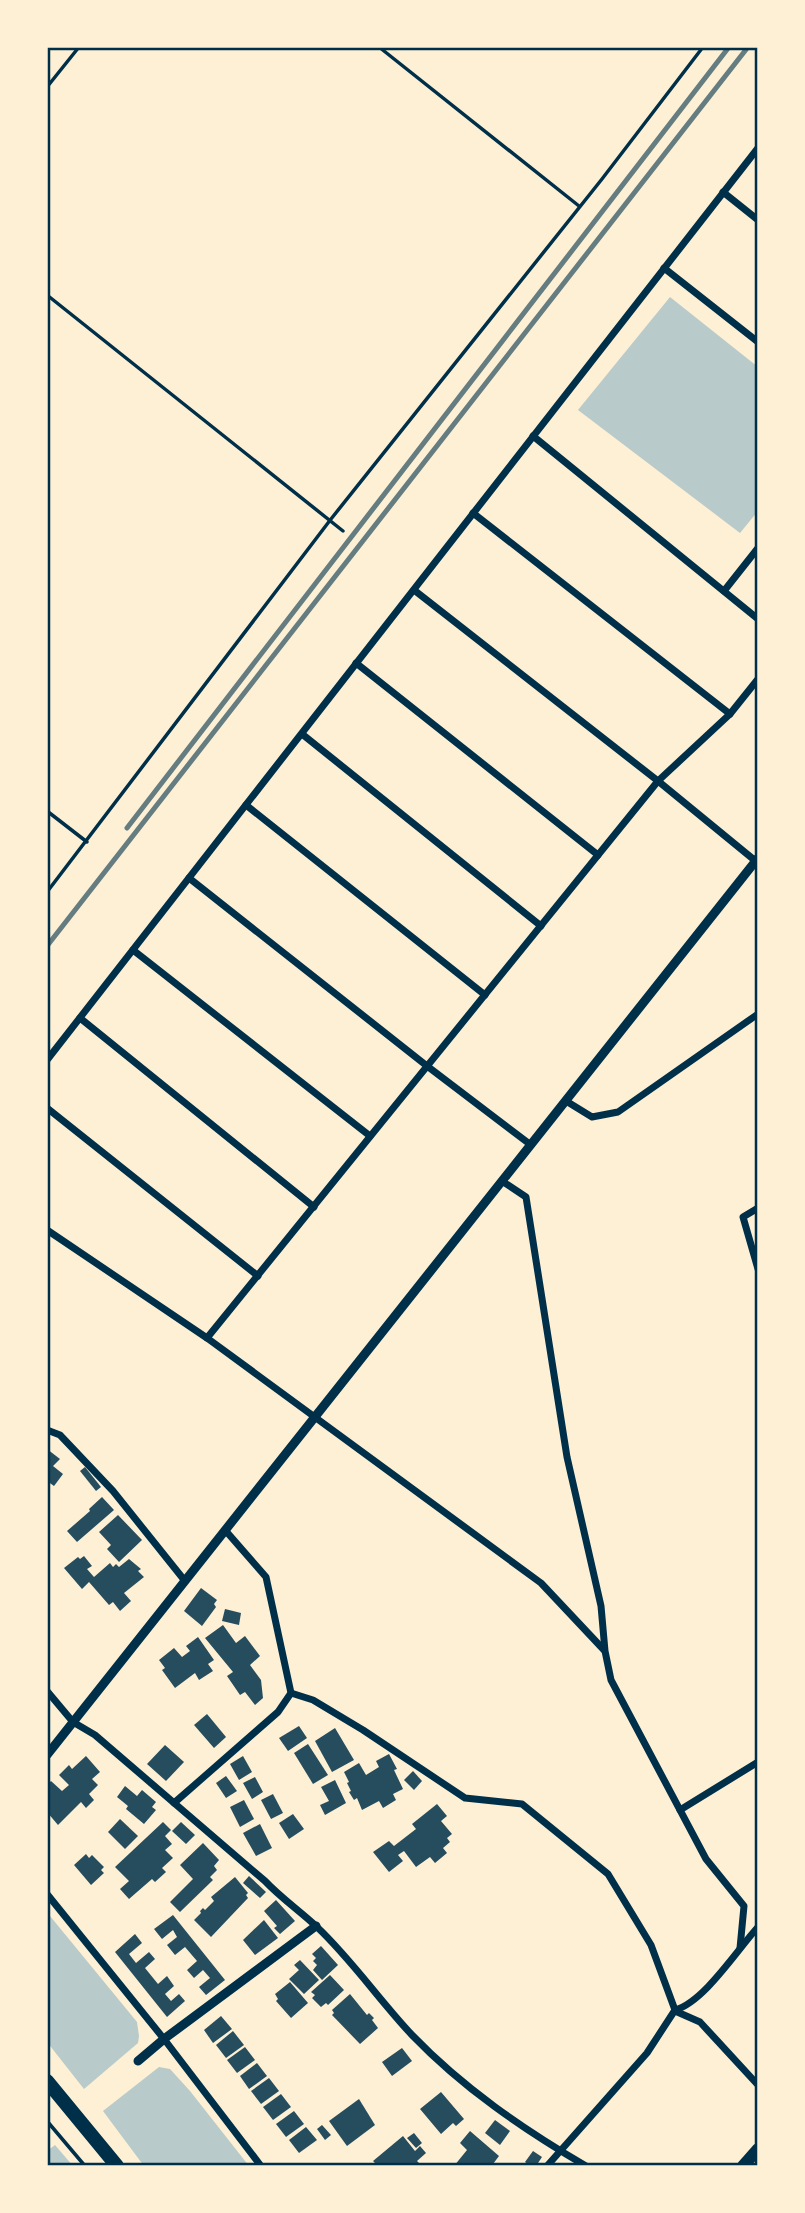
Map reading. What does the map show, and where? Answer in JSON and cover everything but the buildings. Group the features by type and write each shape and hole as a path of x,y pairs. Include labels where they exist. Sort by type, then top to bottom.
{"highway":[{"path":"47,2081 117,2166"}],"main road":[{"path":"743,2166 758,2149"}],"street":[{"path":"47,1060 758,148"},
{"path":"723,192 758,220"},
{"path":"664,268 758,342"},
{"path":"533,436 758,619"},
{"path":"473,513 730,714"},
{"path":"724,590 758,548"},
{"path":"47,1755 757,861 414,590"},
{"path":"356,663 597,855"},
{"path":"207,1338 657,781 730,714 758,679"},
{"path":"302,734 541,926"},
{"path":"246,805 485,995"},
{"path":"189,878 531,1145"},
{"path":"133,950 370,1136"},
{"path":"566,1101 592,1117 618,1112 758,1014"},
{"path":"80,1018 314,1207"},
{"path":"47,1108 258,1276"},
{"path":"502,1181 526,1197 567,1457 601,1606 611,1680 706,1859 744,1906 740,1948"},
{"path":"758,1208 743,1217 758,1269"},
{"path":"47,1230 207,1338 541,1583 605,1651"},
{"path":"47,1430 60,1435 113,1491 185,1581"},
{"path":"174,1803 278,1712 291,1693 266,1577 225,1530"},
{"path":"47,1691 73,1722 94,1735 316,1926 359,1971 412,2035 480,2098 586,2166"},
{"path":"291,1693 313,1700 344,1718 465,1798 522,1804 608,1874 651,1945 675,2011 700,2022 758,2085"},
{"path":"680,1810 758,1762"},
{"path":"47,1894 164,2039 261,2166"},
{"path":"138,2061 316,1926"},
{"path":"547,2166 647,2053 675,2011 686,2007 721,1973 758,1927"}],"lane":[{"path":"47,2074 62,2099"},
{"path":"47,2121 85,2166"}],"path":[{"path":"47,87 79,47"},
{"path":"379,47 579,206"},
{"path":"47,892 87,843 331,519 703,47"},
{"path":"47,295 343,531"},
{"path":"47,811 87,843"}],"shaded area":[{"path":"670,297 758,367 758,511 740,533 578,410"},
{"path":"50,1916 137,2022 138,2043 84,2089 47,2042 47,1919"},
{"path":"159,2067 170,2069 190,2091 249,2166 144,2166 103,2111"},
{"path":"55,2145 73,2166 47,2166 47,2151"}],"railway":[{"path":"127,828 729,47"},
{"path":"47,946 748,47"}]}
